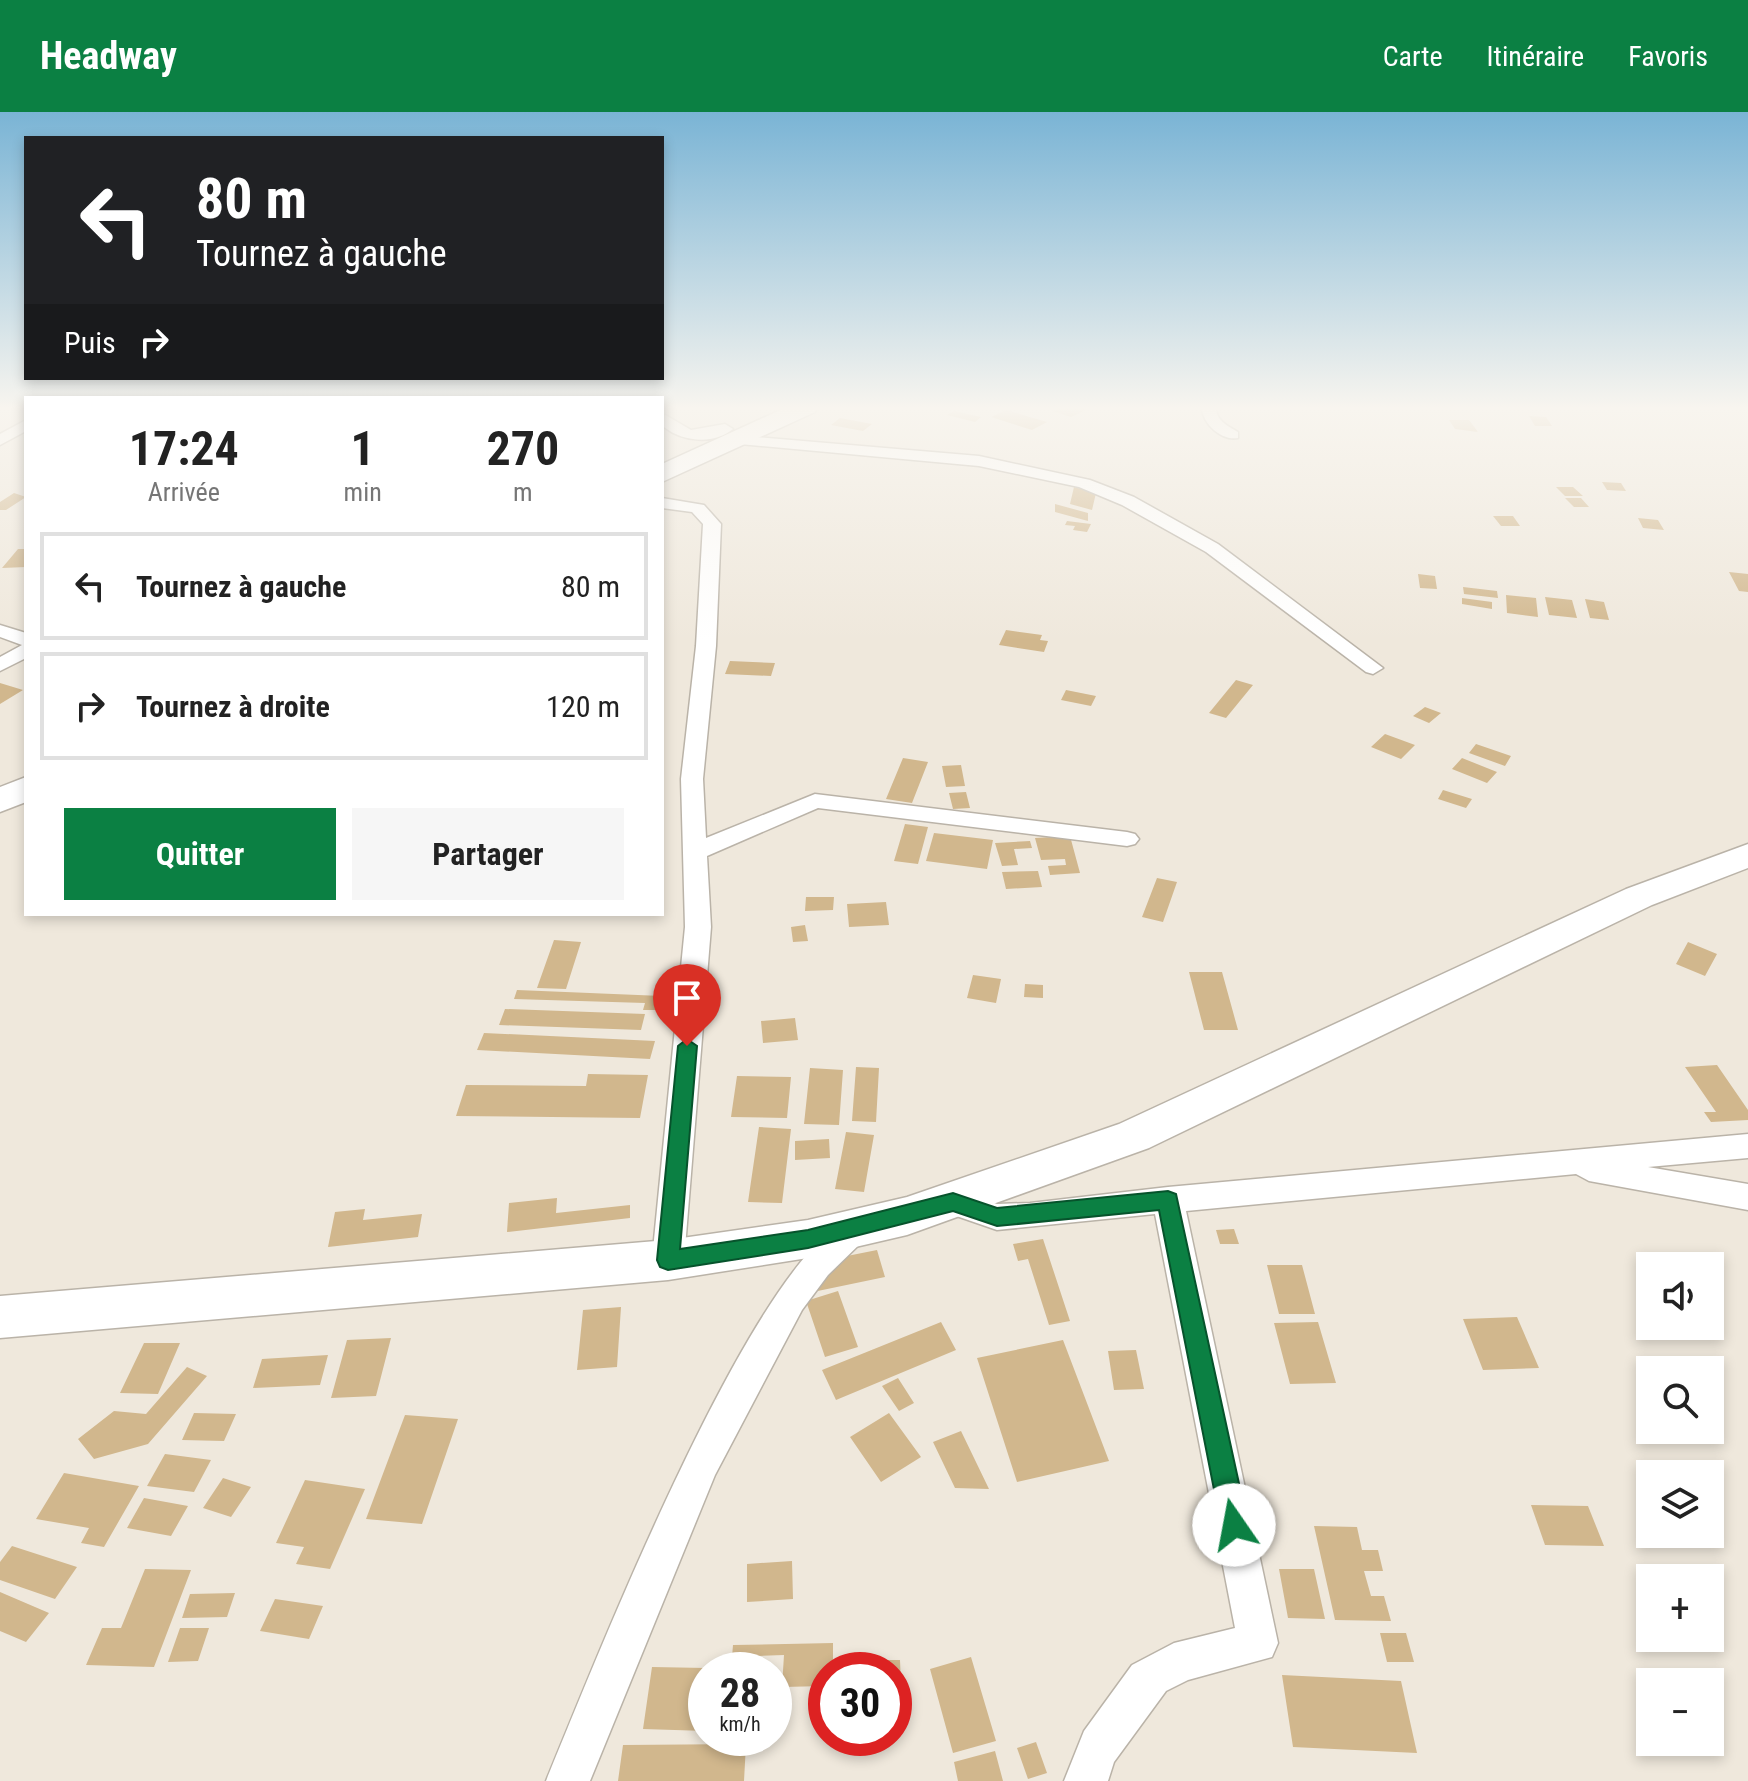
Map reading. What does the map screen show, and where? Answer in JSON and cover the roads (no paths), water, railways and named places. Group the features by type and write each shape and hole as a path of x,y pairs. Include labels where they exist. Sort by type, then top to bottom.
{"main road":[{"path":"0,801 24,789"},
{"path":"0,1317 668,1260 794,1241 953,1202 1134,1136 1639,897 1748,855"}],"street":[{"path":"1089,485 1128,501 1212,548 1373,668"},
{"path":"664,503 697,508 709,515 712,524 706,646 692,779 698,927 668,1260"},
{"path":"0,665 24,621"},
{"path":"695,852 815,801 1127,839"},
{"path":"953,1202 997,1217 1748,1146"},
{"path":"1554,1163 1748,1197"},
{"path":"1086,1781 1092,1758 1105,1735 1124,1715 1150,1677 1187,1660 1258,1643 1168,1200"},
{"path":"568,1781 700,1465 790,1300 816,1265 857,1227"}]}
